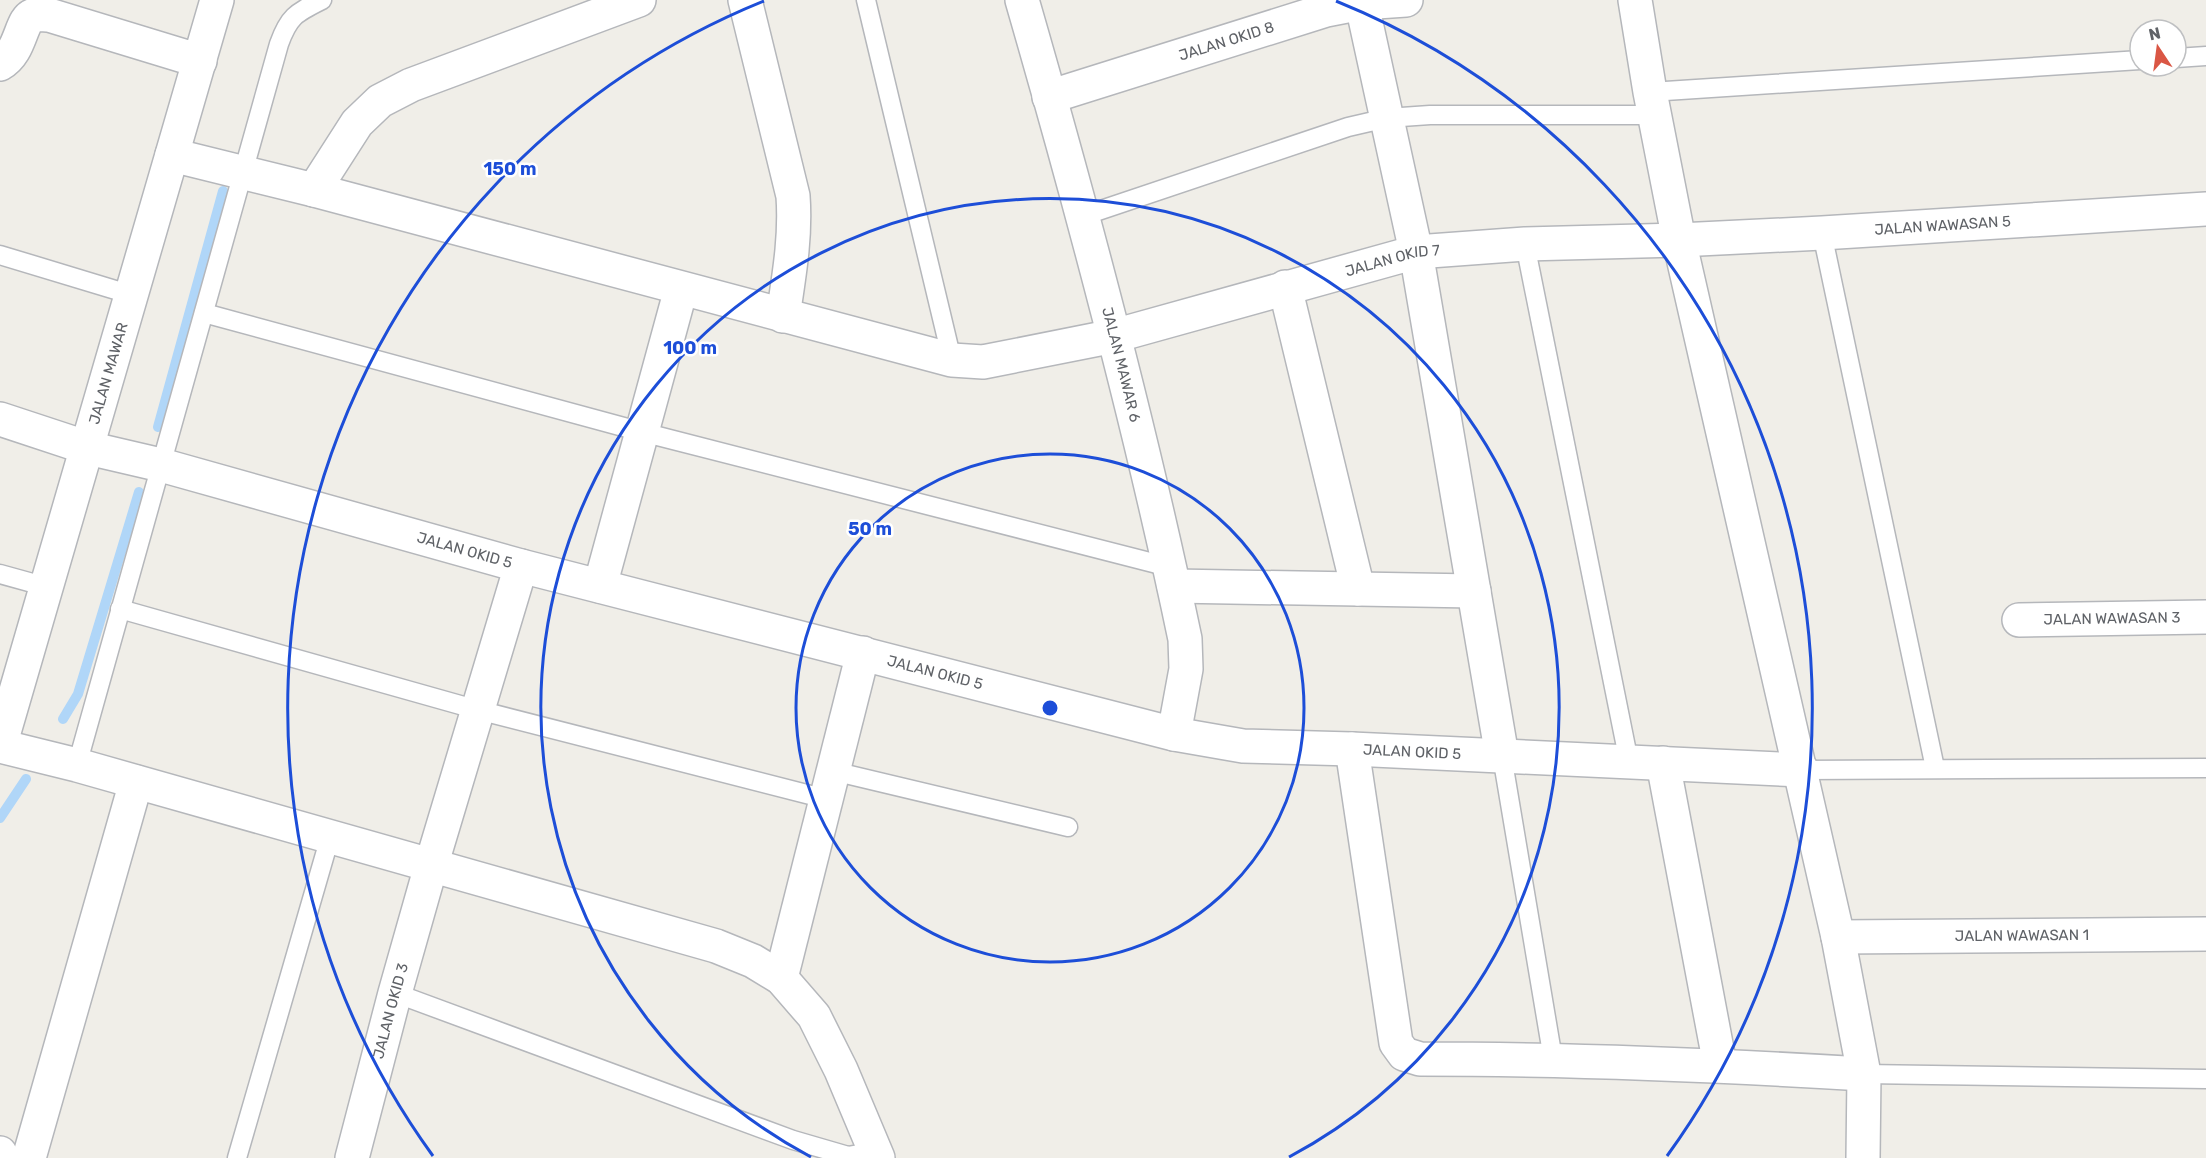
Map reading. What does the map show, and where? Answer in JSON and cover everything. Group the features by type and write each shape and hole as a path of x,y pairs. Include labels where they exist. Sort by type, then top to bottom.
{"street":[{"name":"JALAN MAWAR","path":"0,746 217,0"},
{"path":"314,190 357,123 380,101 411,85 639,0"},
{"path":"746,0 792,196 795,222 794,246 783,316"},
{"name":"JALAN MAWAR 6","path":"1022,0 1114,336 1185,639 1186,669 1174,734"},
{"name":"JALAN OKID 8","path":"1050,97 1326,10 1362,1 1406,0"},
{"path":"1635,0 1652,104 1679,240 1802,770 1838,937 1864,1074 1863,1158"},
{"path":"1362,1 1416,252 1502,756"},
{"path":"0,64 15,51 24,24 34,15 49,15 200,61"},
{"name":"JALAN OKID 7","path":"172,155 243,171 952,360 983,362 1114,336 1416,252 1525,244 1679,240"},
{"name":"JALAN WAWASAN 5","path":"1679,240 2206,209"},
{"path":"1285,287 1358,589"},
{"path":"600,586 681,289"},
{"name":"JALAN OKID 5","path":"0,419 88,448 161,465 521,566 1174,734 1243,746 1802,770"},
{"name":"JALAN OKID 3","path":"352,1158 430,866 521,566"},
{"path":"1171,577 1358,589 1474,591"},
{"name":"JALAN WAWASAN 3","path":"2019,620 2206,617"},
{"path":"781,978 862,653"},
{"path":"0,746 77,765 716,946 753,961 781,978 814,1016 841,1070 877,1154"},
{"path":"1352,749 1396,1043 1404,1054 1420,1059 1553,1059 1720,1065 1864,1074"},
{"path":"1663,763 1720,1065"},
{"path":"29,1158 136,782"},
{"name":"JALAN WAWASAN 1","path":"1838,937 2206,934"},
{"path":"0,1153 2,1158"}],"lane":[{"path":"77,765 279,44 291,9 322,0"},
{"path":"866,0 952,360"},
{"path":"2188,57 2206,56"},
{"path":"1083,216 1348,127 1387,118 1652,104 2128,61"},
{"path":"1822,233 1935,768"},
{"path":"1525,244 1629,762"},
{"path":"0,255 132,295"},
{"path":"204,313 1171,577"},
{"path":"0,574 47,587"},
{"path":"120,609 478,710 829,785 1068,827"},
{"path":"1502,756 1553,1059"},
{"path":"1802,770 2206,768"},
{"path":"237,1158 330,837"},
{"path":"395,993 829,1155 877,1154"},
{"path":"1864,1074 2206,1079"}],"waterway":[{"path":"158,427 223,191"},
{"path":"63,719 78,694 139,492"},
{"path":"0,818 26,779"}]}
